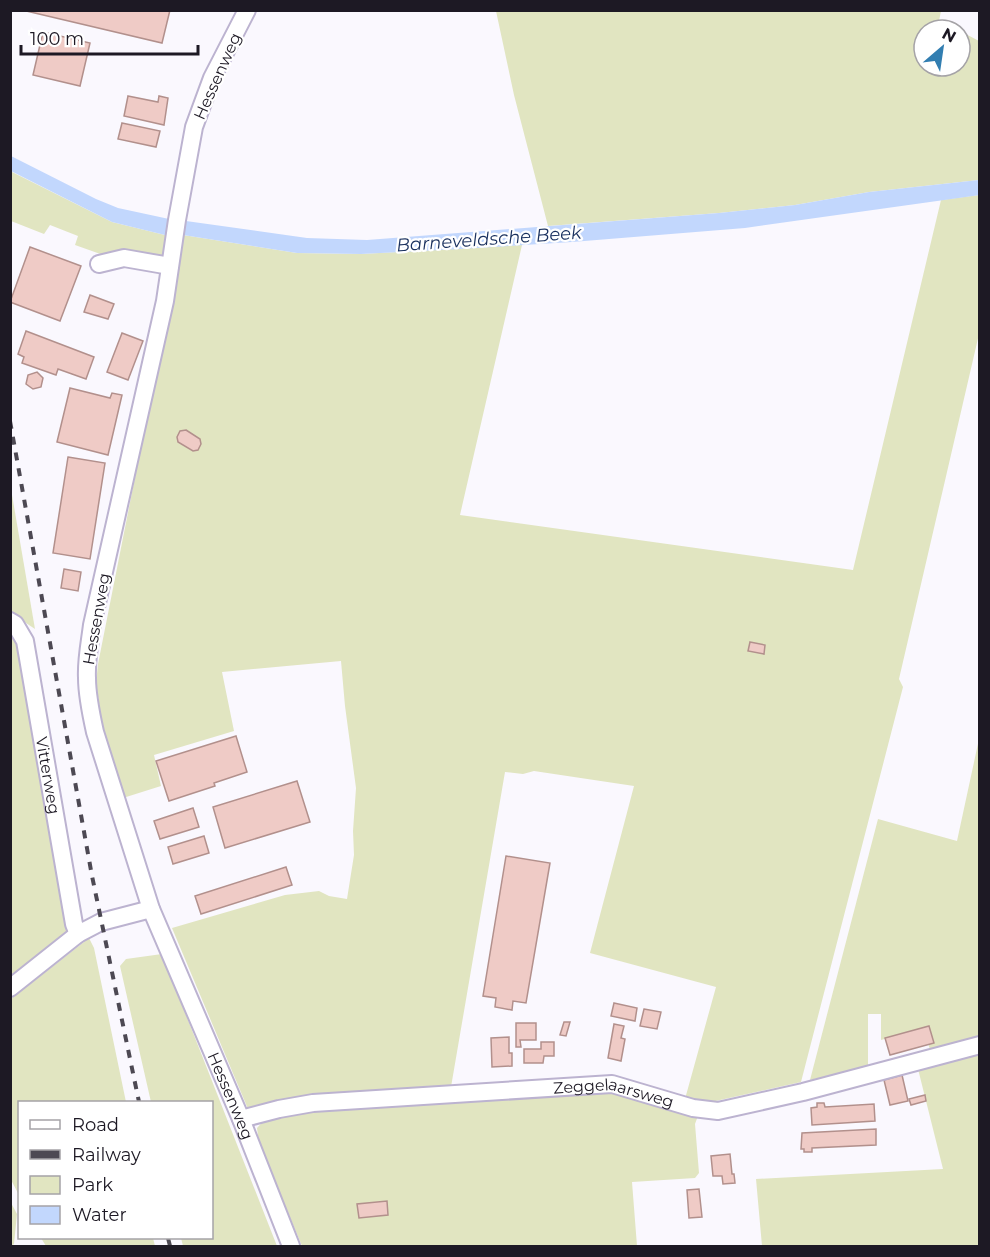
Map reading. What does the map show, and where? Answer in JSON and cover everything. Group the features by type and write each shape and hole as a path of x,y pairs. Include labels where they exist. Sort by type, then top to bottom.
{"street":[{"name":"Hessenweg","path":"247,10 213,78 194,127 165,301 92,625 87,679 95,732 151,909 241,1119 291,1246"},
{"path":"99,264 124,258 170,267"},
{"name":"Vitterweg","path":"10,621 15,624 25,642 74,924 78,934"},
{"path":"10,988 78,934 101,922 151,909"},
{"name":"Zeggelaarsweg","path":"241,1119 314,1103 612,1084 693,1108 718,1112 980,1045"}],"green space":[{"path":"496,11 941,11 940,18 912,18 912,78 972,78 972,37 979,41 979,180 869,192 795,205 548,226 514,95"},
{"path":"10,171 112,222 165,235 164,259 106,256 75,245 78,236 50,225 44,234 11,221"},
{"path":"979,195 979,334 899,679 903,687 801,1082 711,1102 685,1099 716,987 590,953 634,786 534,771 523,774 505,772 451,1087 248,1109 172,928 285,895 319,891 329,896 347,899 354,855 356,788 341,661 222,672 234,731 154,755 161,786 123,798 102,723 96,683 98,664 183,235 297,253 361,254 522,245 460,515 853,570 941,200"},
{"path":"11,489 35,629 11,613"},
{"path":"10,627 15,630 70,933 10,984"},
{"path":"979,739 979,1041 930,1050 924,1028 881,1040 881,1014 868,1014 868,1066 810,1080 878,819 957,841"},
{"path":"89,938 94,948 126,1101 18,1101 18,1193 10,1178 11,999"},
{"path":"162,954 277,1246 183,1246 181,1239 213,1239 213,1101 151,1101 120,966 126,959"},
{"path":"979,1051 979,1246 762,1246 756,1179 943,1169 917,1065"},
{"path":"614,1090 699,1113 695,1124 699,1173 695,1178 632,1182 637,1246 302,1246 259,1143 257,1128 269,1115 289,1109"},
{"path":"10,1201 17,1214 12,1246 10,1246"},
{"path":"42,1239 153,1239 155,1246 46,1246"}],"water":[{"name":"Barneveldsche Beek","path":"11,156 118,208 183,222 307,238 367,240 719,213 795,205 869,192 979,180 980,195 745,228 460,249 361,254 297,253 169,231 165,235 112,222 11,171"}],"building":[{"path":"22,10 170,10 162,43"},
{"path":"43,32 90,43 80,86 33,75"},
{"path":"128,96 158,102 159,96 168,98 164,125 124,116"},
{"path":"122,123 160,131 156,147 118,139"},
{"path":"30,247 81,266 60,321 10,302"},
{"path":"90,295 114,304 108,319 84,312"},
{"path":"26,331 94,357 86,379 58,369 56,375 22,363 24,357 18,354"},
{"path":"122,333 143,341 128,380 107,372"},
{"path":"37,372 43,378 41,387 33,389 26,384 28,375"},
{"path":"70,388 110,398 112,393 122,395 108,455 57,442"},
{"path":"186,430 200,439 201,444 198,450 193,451 178,442 177,437 180,431"},
{"path":"68,457 105,463 90,559 53,553"},
{"path":"64,569 81,572 78,591 61,588"},
{"path":"750,642 765,645 764,654 748,651"},
{"path":"236,736 247,772 214,783 215,786 169,801 156,761"},
{"path":"297,781 310,822 225,848 213,807"},
{"path":"193,808 199,827 160,839 154,821"},
{"path":"204,836 209,853 173,864 168,847"},
{"path":"506,856 550,863 526,1003 513,1001 512,1010 495,1007 496,998 483,996"},
{"path":"286,867 292,885 201,914 195,896"},
{"path":"614,1003 637,1008 635,1021 611,1016"},
{"path":"644,1009 661,1012 657,1029 640,1026"},
{"path":"564,1022 570,1022 566,1036 560,1035"},
{"path":"516,1023 536,1023 536,1040 520,1040 521,1047 516,1047"},
{"path":"614,1024 624,1026 621,1038 625,1039 621,1061 608,1058"},
{"path":"929,1026 934,1043 890,1055 885,1038"},
{"path":"509,1037 512,1066 492,1067 491,1038"},
{"path":"541,1042 554,1042 554,1056 544,1056 543,1063 524,1063 524,1049 541,1049"},
{"path":"902,1075 908,1101 890,1105 884,1080"},
{"path":"925,1095 926,1101 911,1105 909,1099"},
{"path":"817,1103 824,1103 825,1107 874,1104 875,1121 812,1125 811,1108 817,1107"},
{"path":"876,1129 876,1145 812,1148 812,1152 804,1152 804,1149 801,1149 802,1133"},
{"path":"730,1154 735,1183 723,1184 722,1176 713,1176 711,1156"},
{"path":"699,1189 702,1217 689,1218 687,1190"},
{"path":"387,1201 388,1215 359,1218 357,1204"}],"railway":[{"path":"10,421 92,876 139,1101"},
{"path":"168,1239 170,1246"}]}
